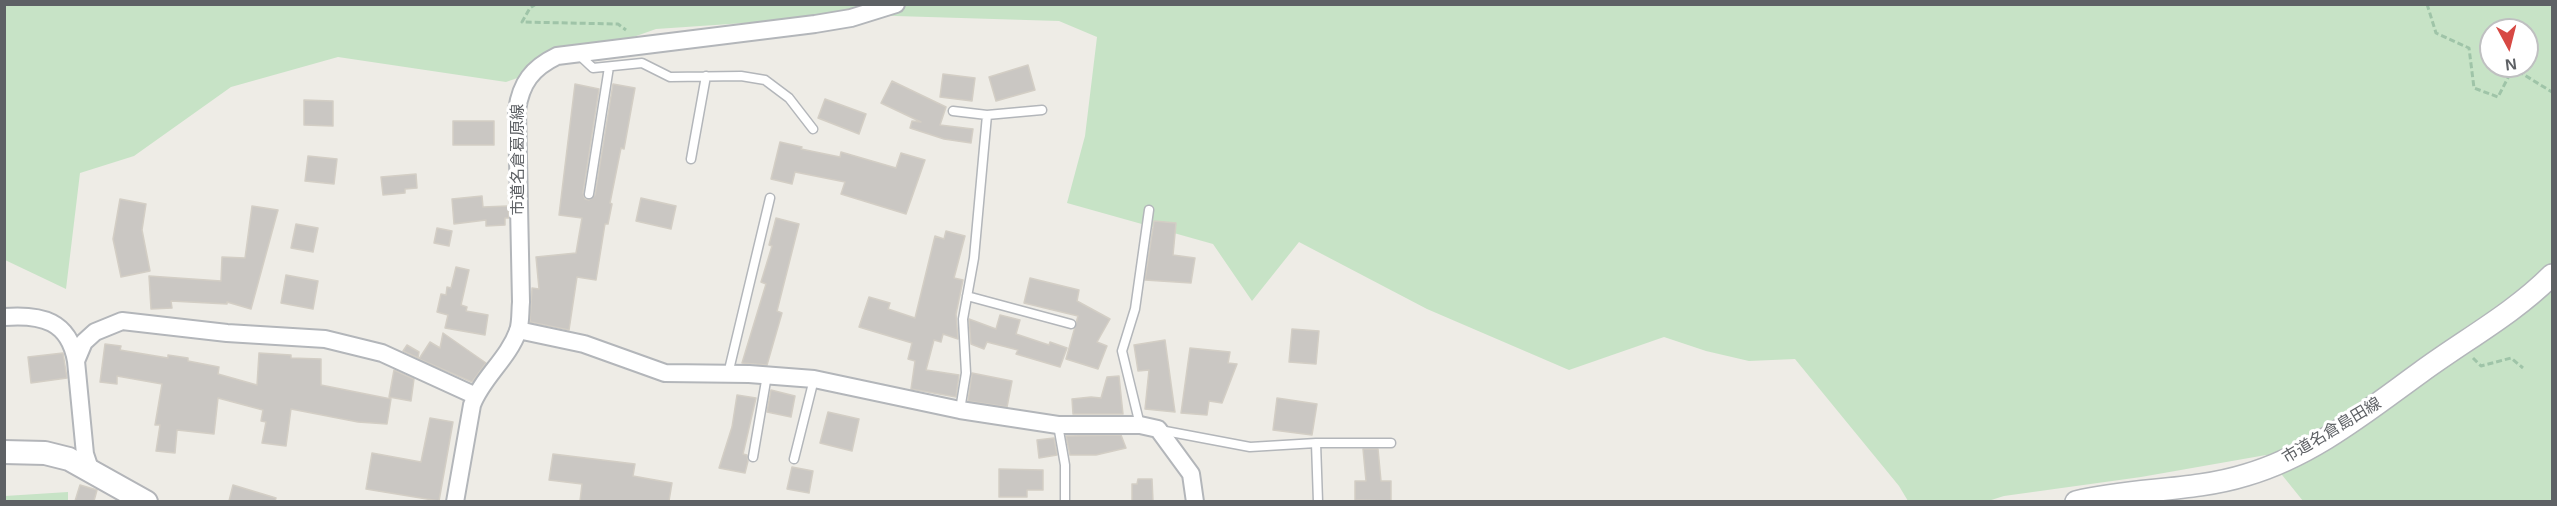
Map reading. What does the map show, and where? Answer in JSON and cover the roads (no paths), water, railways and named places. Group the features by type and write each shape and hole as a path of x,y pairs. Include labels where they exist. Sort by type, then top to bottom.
{"main road":[{"path":"4,452 45,453 69,459 146,501"}],"street":[{"name":"市道名倉葛原線","path":"455,501 470,416 476,396 509,348 518,330 520,303 517,110 519,97 529,75 541,64 557,56 815,24 851,18 896,4"},
{"name":"市道名倉島田線","path":"2076,501 2211,482 2244,476 2273,466 2344,427 2423,370 2499,321 2534,294 2553,275"},
{"path":"4,325 22,316"},
{"path":"4,317 22,316 43,319 66,333 73,344 85,454 92,472"},
{"path":"76,361 84,342 95,332 122,321 147,322 227,333 325,339 382,353 476,396"},
{"path":"518,330 584,344 665,373 767,375 814,379 960,410 1058,425 1140,425 1158,429 1191,474 1196,501"}],"lane":[{"path":"577,53 593,68 642,63 670,77 741,76 765,80 789,98 813,129"},
{"path":"588,194 609,66"},
{"path":"691,159 706,76"},
{"path":"953,111 987,115 1042,110"},
{"path":"960,410 966,373 963,319 982,188 987,115"},
{"path":"728,374 770,198"},
{"path":"1140,425 1122,351 1135,309 1149,210"},
{"path":"968,296 1071,324"},
{"path":"753,457 767,375"},
{"path":"794,459 814,379"},
{"path":"1058,425 1065,465 1065,501"},
{"path":"1158,429 1250,447 1316,443 1391,443"},
{"path":"1316,443 1318,501"}]}
